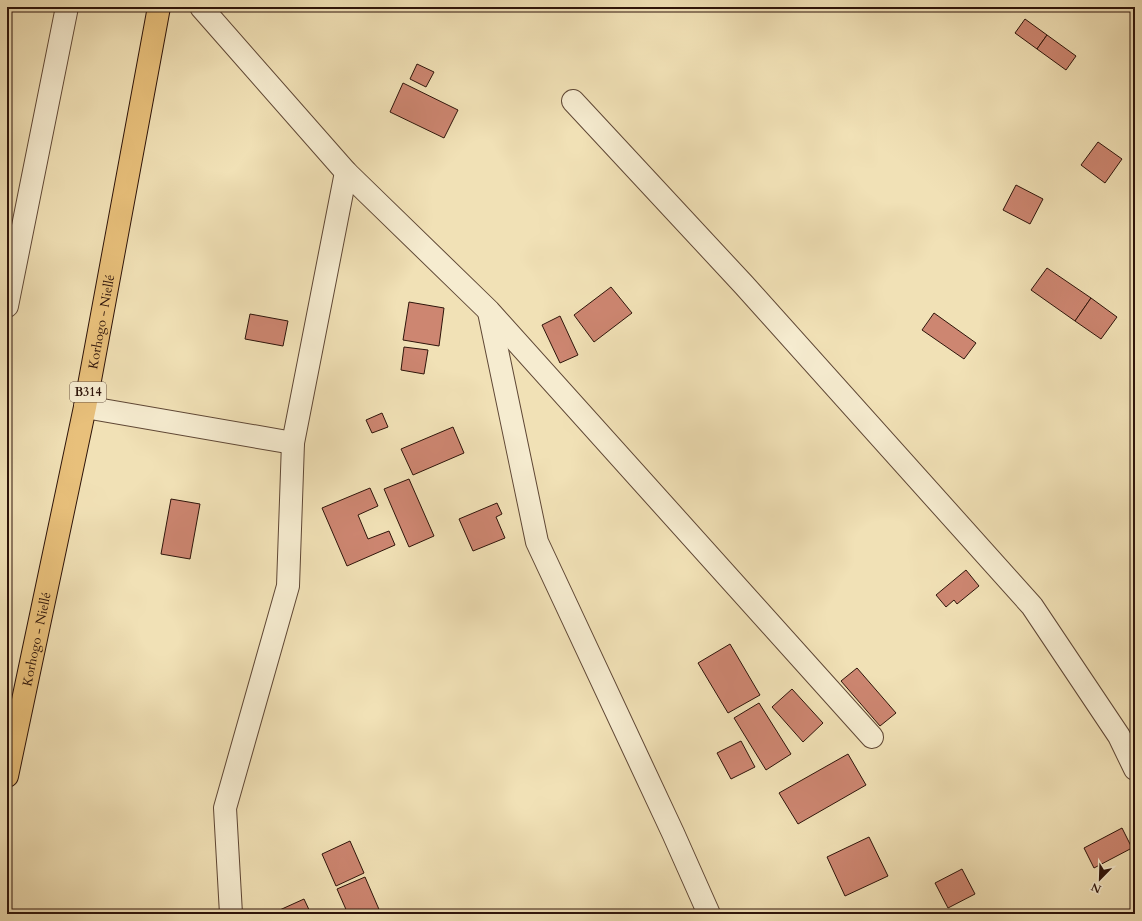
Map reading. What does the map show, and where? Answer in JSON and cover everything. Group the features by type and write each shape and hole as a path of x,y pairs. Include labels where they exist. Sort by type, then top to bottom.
{"main road":[{"name":"Korhogo - Niellé","path":"7,776 85,407 159,7"}],"street":[{"path":"7,306 67,7"},
{"path":"201,7 346,172 489,311 872,737"},
{"path":"573,101 744,285 1032,606 1119,736 1135,769"},
{"path":"231,914 225,808 288,586 293,442 346,172"},
{"path":"489,311 537,542 674,833 709,914"},
{"path":"85,407 293,442"}],"building":[{"path":"1025,19 1047,35 1037,49 1015,33"},
{"path":"1047,35 1076,56 1066,70 1037,49"},
{"path":"417,64 434,72 426,87 410,79"},
{"path":"403,83 458,110 444,138 390,112"},
{"path":"1098,142 1122,159 1105,183 1081,165"},
{"path":"1016,185 1043,199 1030,224 1003,210"},
{"path":"1047,268 1091,298 1075,321 1031,290"},
{"path":"611,287 632,313 594,342 574,315"},
{"path":"1091,298 1117,317 1101,339 1075,321"},
{"path":"409,302 444,308 439,346 403,340"},
{"path":"934,313 976,343 964,359 922,330"},
{"path":"250,314 288,321 283,346 245,339"},
{"path":"560,316 578,355 560,363 542,325"},
{"path":"404,347 428,350 424,374 401,370"},
{"path":"382,413 388,427 372,433 366,420"},
{"path":"453,427 464,453 413,475 401,449"},
{"path":"409,479 434,536 409,547 384,489"},
{"path":"370,488 378,506 358,515 368,539 389,531 395,545 347,566 322,508"},
{"path":"171,499 200,504 190,559 161,554"},
{"path":"497,503 502,514 496,517 505,538 473,551 459,519"},
{"path":"966,570 979,586 957,604 954,600 946,607 936,595"},
{"path":"730,644 760,695 728,713 698,663"},
{"path":"857,668 896,713 880,726 841,681"},
{"path":"792,689 823,723 803,742 772,707"},
{"path":"759,703 791,754 766,770 734,718"},
{"path":"741,741 755,767 731,779 717,753"},
{"path":"848,754 866,785 798,824 779,793"},
{"path":"1122,828 1132,848 1094,868 1084,848"},
{"path":"869,837 888,876 845,896 827,857"},
{"path":"350,841 364,873 336,886 322,854"},
{"path":"962,869 975,894 948,908 935,883"},
{"path":"365,877 381,914 348,914 337,889"},
{"path":"304,899 311,914 273,913"}]}
